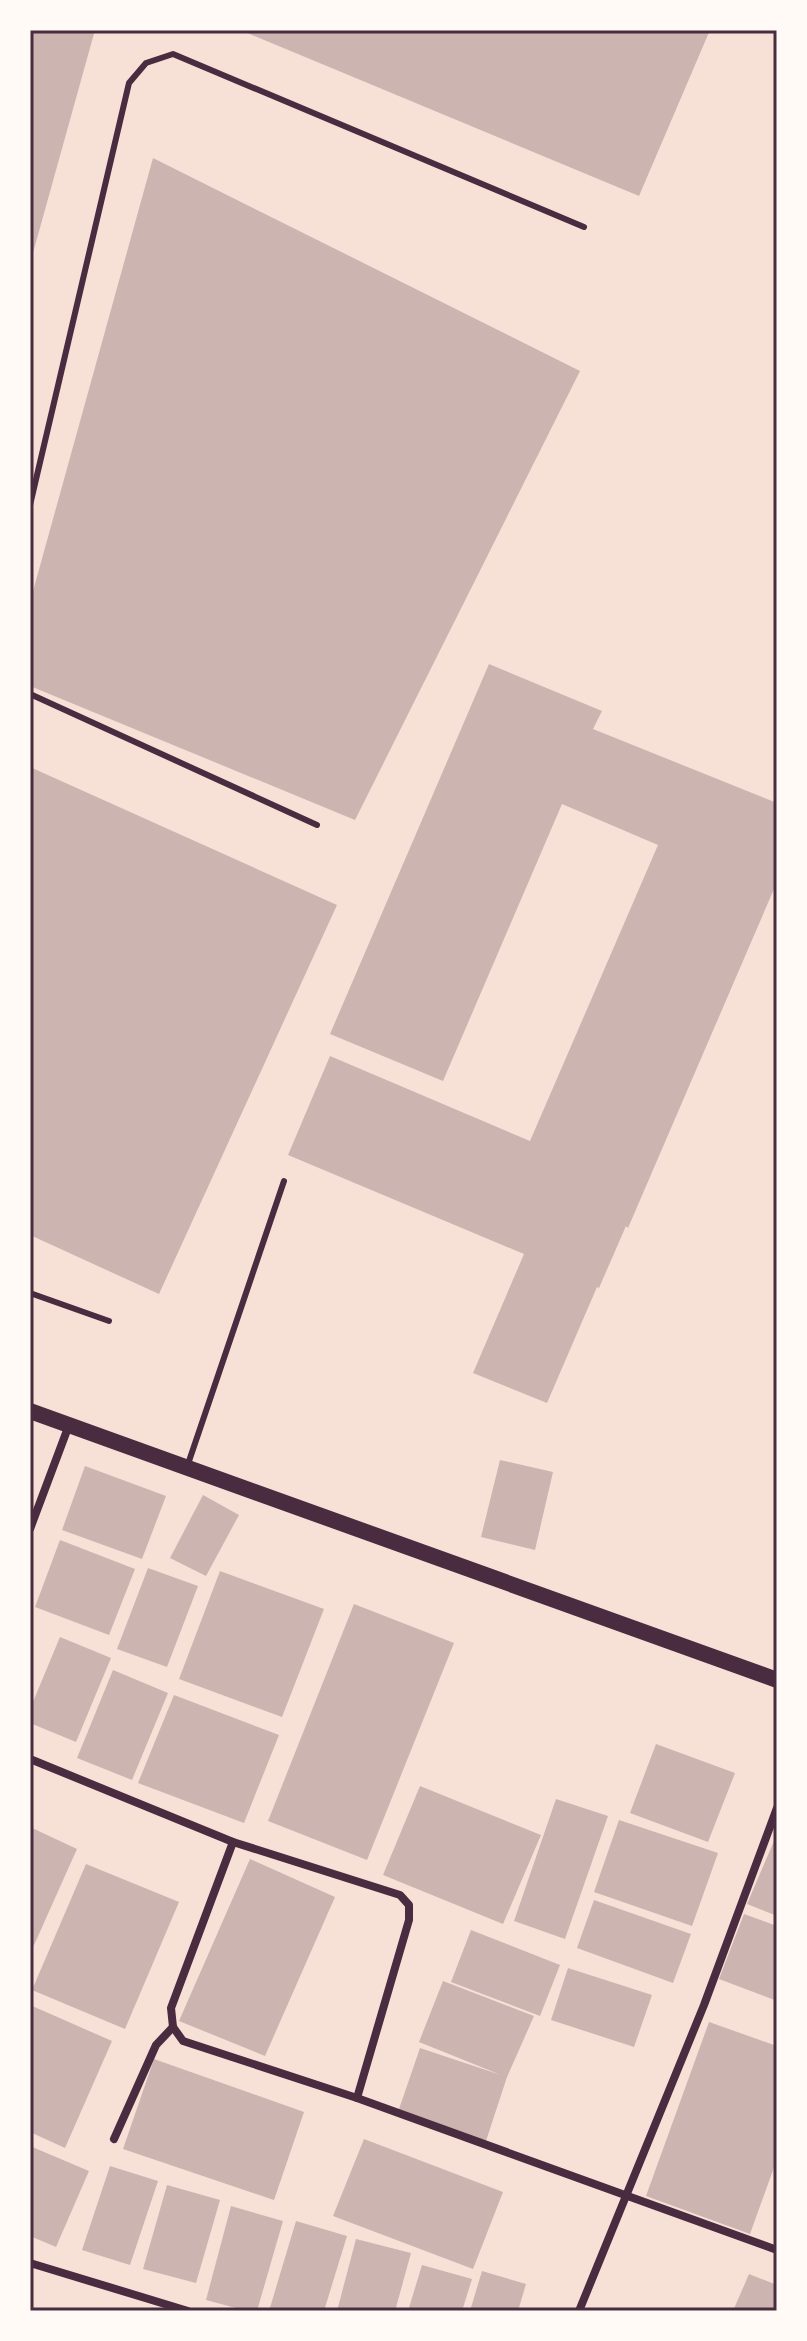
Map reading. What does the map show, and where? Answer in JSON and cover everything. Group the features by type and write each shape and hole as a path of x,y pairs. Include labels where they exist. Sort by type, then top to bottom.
{"main road":[{"path":"30,1411 777,1680"}],"street":[{"path":"30,1529 69,1425"},
{"path":"30,1759 233,1842 400,1895 409,1905 409,1920 357,2098"},
{"path":"579,2311 704,2005 777,1808"},
{"path":"233,1842 171,2008 173,2027 183,2041 357,2098 777,2250"},
{"path":"114,2139 156,2045 173,2027"},
{"path":"30,2263 188,2311"}],"lane":[{"path":"30,505 129,83 146,63 173,54 584,227"},
{"path":"30,694 317,825"},
{"path":"187,1467 284,1181"},
{"path":"30,1293 109,1321"}],"building":[{"path":"30,30 95,30 31,260 30,260"},
{"path":"240,30 710,30 639,196"},
{"path":"153,158 580,371 355,820 30,686 30,602"},
{"path":"489,664 602,711 593,729 777,803 777,882 628,1228 626,1226 597,1287 547,1403 473,1373 524,1254 288,1155 330,1056 530,1141 658,845 562,804 443,1081 330,1034"},
{"path":"30,767 337,905 159,1294 30,1235"},
{"path":"500,1460 553,1472 535,1550 481,1537"},
{"path":"85,1466 166,1496 142,1559 62,1530"},
{"path":"203,1495 239,1515 206,1576 170,1558"},
{"path":"60,1540 135,1569 109,1635 35,1607"},
{"path":"148,1568 198,1586 167,1667 117,1649"},
{"path":"220,1571 324,1609 282,1717 179,1679"},
{"path":"354,1604 454,1643 367,1860 268,1821"},
{"path":"60,1637 111,1658 76,1742 30,1723 30,1709"},
{"path":"113,1670 168,1693 132,1780 77,1758"},
{"path":"174,1695 279,1735 244,1823 138,1783"},
{"path":"656,1744 735,1773 708,1842 630,1813"},
{"path":"420,1786 541,1835 503,1924 383,1875"},
{"path":"556,1799 608,1816 565,1939 514,1921"},
{"path":"619,1820 718,1853 692,1926 594,1892"},
{"path":"30,1827 77,1849 30,1954"},
{"path":"777,1834 777,1916 747,1904"},
{"path":"250,1859 335,1897 265,2056 179,2021"},
{"path":"86,1864 179,1902 125,2029 32,1990"},
{"path":"594,1900 691,1934 673,1983 577,1948"},
{"path":"744,1914 777,1926 777,2001 719,1979"},
{"path":"471,1930 560,1965 540,2016 451,1982"},
{"path":"568,1968 652,1995 634,2047 551,2020"},
{"path":"443,1981 534,2016 507,2077 486,2141 398,2112 420,2048 501,2075 419,2042"},
{"path":"30,2005 112,2041 65,2148 30,2132"},
{"path":"709,2022 777,2046 777,2159 750,2234 646,2196"},
{"path":"154,2059 304,2112 274,2200 123,2149"},
{"path":"364,2139 503,2192 473,2269 333,2216"},
{"path":"30,2146 89,2171 56,2247 30,2236"},
{"path":"110,2166 158,2181 130,2265 82,2250"},
{"path":"167,2185 220,2200 196,2283 143,2269"},
{"path":"231,2206 283,2221 257,2311 206,2300"},
{"path":"296,2221 347,2236 324,2311 269,2311"},
{"path":"356,2239 411,2253 395,2311 337,2311"},
{"path":"422,2265 472,2279 462,2311 408,2311"},
{"path":"482,2271 526,2284 518,2311 470,2311"},
{"path":"749,2274 777,2285 777,2311 733,2311"}]}
